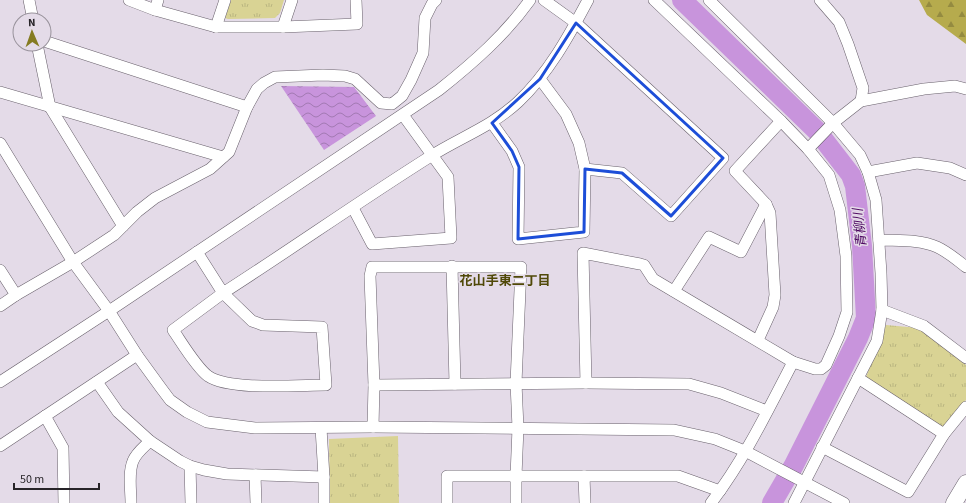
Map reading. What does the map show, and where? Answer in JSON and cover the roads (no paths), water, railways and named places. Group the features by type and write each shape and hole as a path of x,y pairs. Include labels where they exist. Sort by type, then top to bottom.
{"highway":[{"path":"954,503 966,483"}],"street":[{"path":"29,0 31,12"},
{"path":"129,0 156,5 216,27 284,27 356,24 356,0"},
{"path":"216,27 225,0"},
{"path":"284,27 292,0"},
{"path":"0,306 73,262 114,235 155,198 210,169 229,152 247,107 257,89 275,77 323,75 345,76 355,79 381,103 392,104 402,96 423,53 425,18 432,4 436,0"},
{"path":"0,382 109,311 439,90 468,67 494,43 530,0"},
{"path":"544,0 576,23 723,158 672,216 622,173 585,169"},
{"path":"197,252 223,293 252,321 263,325 322,327 326,384 253,386 219,381 208,376 200,368 173,330 223,293 432,156 492,123 518,102 540,79 576,23 588,0"},
{"path":"586,383 583,253 644,266 653,279 794,362 814,369 821,369 826,365 839,336 847,312 846,256 840,210 829,176 808,149 781,121 654,0"},
{"path":"709,0 833,123 860,155 868,172 876,200 882,310 877,341 794,503"},
{"path":"820,0 839,22 848,44 863,88 861,101"},
{"path":"52,44 247,107"},
{"path":"39,52 50,107 123,226"},
{"path":"492,123 512,150 519,167 518,239 584,232 585,169 579,143 566,114 540,79"},
{"path":"808,149 833,123 861,101 930,88 955,86 966,89"},
{"path":"0,92 223,157"},
{"path":"353,208 372,244 451,238 448,177 403,114"},
{"path":"758,340 773,307 775,295 772,226 770,213 766,204 735,171 781,121"},
{"path":"0,143 73,262 109,311 137,355 170,400 187,412 207,422 255,428 373,427 674,430 716,439 745,451 844,503"},
{"path":"868,172 917,163 950,168 966,175"},
{"path":"674,290 709,236 741,252 766,204"},
{"path":"879,240 915,241 936,247 966,266"},
{"path":"373,427 374,385 370,276 372,266 521,267 516,384 518,428 516,503"},
{"path":"452,266 455,384"},
{"path":"0,270 16,295"},
{"path":"882,310 924,326 966,358"},
{"path":"0,446 137,355"},
{"path":"711,503 720,492 745,451 794,362"},
{"path":"858,378 944,434"},
{"path":"97,382 118,412 150,441 190,466 227,474 324,477"},
{"path":"374,385 586,383 689,384 721,393 767,411"},
{"path":"822,447 908,492 944,434 966,407"},
{"path":"44,416 63,448 64,503"},
{"path":"321,428 324,503"},
{"path":"131,503 130,476 133,460 139,451 150,441"},
{"path":"190,466 191,503"},
{"path":"255,475 256,503"},
{"path":"447,503 447,476 678,476 720,492"},
{"path":"584,476 585,503"}],"water":[{"path":"281,86 354,87 376,116 324,150"}],"waterway":[{"name":"青柳川","path":"682,0 817,131 851,175 855,186 862,246 866,318 858,338 794,465 772,503"}],"district":[{"name":"花山手東二丁目","path":"505,281"}]}
